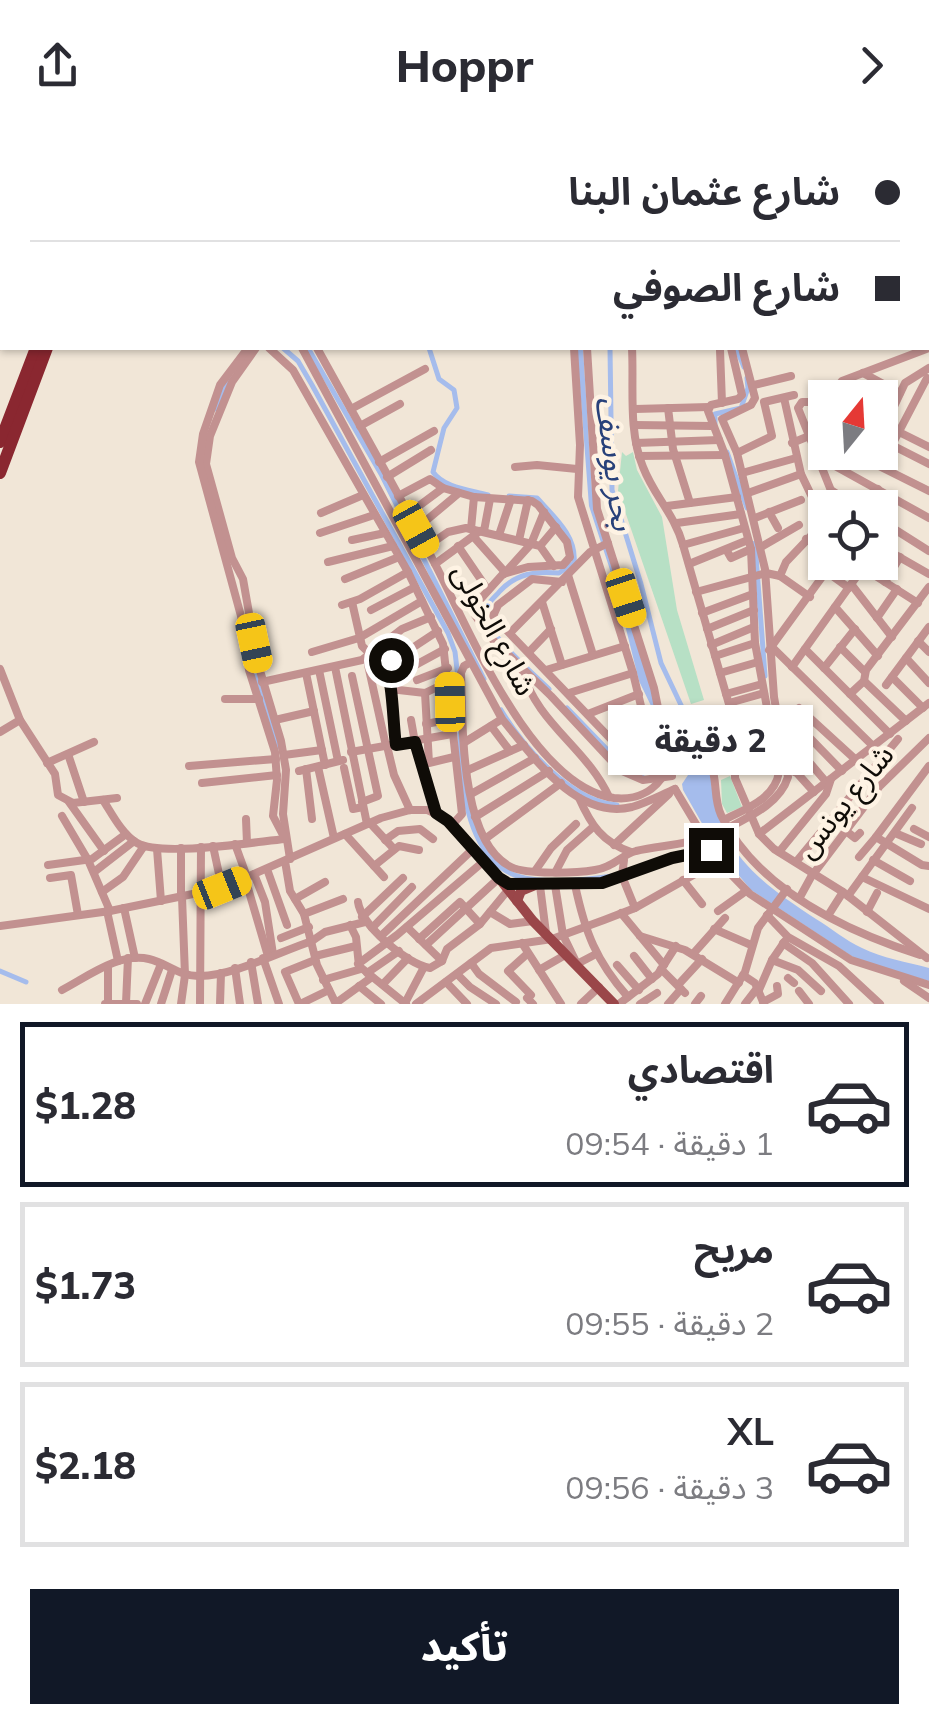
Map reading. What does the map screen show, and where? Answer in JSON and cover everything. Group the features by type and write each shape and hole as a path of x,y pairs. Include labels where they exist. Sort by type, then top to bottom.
{"highway":[{"path":"0,442 35,350"},
{"path":"0,473 46,350"}],"main road":[{"path":"499,878 533,921 554,936 615,1004"},
{"path":"517,901 520,891 537,886"}],"street":[{"path":"246,350 220,385 204,447 201,479 233,584 249,670 279,754 280,790"},
{"path":"255,350 232,382 204,447 232,558 243,579 262,682 275,720 289,887 304,914 315,958 336,1003 358,986 385,939 473,849"},
{"path":"271,350 293,370 438,630 450,681 462,814 452,825"},
{"path":"303,350 502,720 561,783 594,804 633,806 656,792 661,779"},
{"name":"شارع الخولى","path":"318,350 508,706 528,733 576,781 609,797"},
{"path":"574,350 580,444 578,497 602,546 654,688 675,770 674,790 718,860 746,891 856,963 929,985"},
{"path":"587,350 594,496 602,546 656,758 663,766 675,770"},
{"path":"632,350 639,456 649,480 668,506 683,544 735,724 734,768 748,813 759,834 780,852 845,894 928,958"},
{"path":"720,350 722,403"},
{"path":"635,410 709,407 738,399 743,393 732,350"},
{"path":"726,824 784,789 787,769 771,648 766,571 737,454 722,418 753,404 754,385 743,350"},
{"path":"849,380 924,350"},
{"path":"350,409 425,369"},
{"path":"863,373 900,393"},
{"path":"898,396 908,380 926,374"},
{"path":"898,435 926,374"},
{"path":"754,385 791,376"},
{"path":"737,454 771,438 764,402 794,395"},
{"path":"784,398 796,458 809,490"},
{"path":"916,400 929,406"},
{"path":"808,403 798,405 808,429"},
{"path":"360,426 400,404"},
{"path":"709,407 749,544 755,643 778,780 748,813"},
{"path":"668,408 675,456 690,503"},
{"path":"635,425 712,426"},
{"path":"380,462 434,431"},
{"path":"900,432 926,445 929,432"},
{"path":"792,443 808,435"},
{"path":"636,443 718,440"},
{"path":"898,448 929,464"},
{"path":"388,477 430,450"},
{"path":"639,456 725,455"},
{"path":"742,473 796,458"},
{"path":"515,466 577,469"},
{"path":"823,470 831,490"},
{"path":"843,470 929,518"},
{"path":"892,470 929,491"},
{"path":"748,493 802,474"},
{"path":"398,496 428,479 474,497 535,502 572,553 563,564 504,573"},
{"path":"906,505 915,484"},
{"path":"408,514 443,488"},
{"path":"416,529 459,493"},
{"path":"321,513 363,495"},
{"path":"474,497 477,532 504,573"},
{"path":"668,506 737,497"},
{"path":"435,564 477,532 490,499"},
{"path":"500,535 511,499"},
{"path":"520,540 528,500"},
{"path":"755,518 801,500"},
{"path":"535,545 544,512"},
{"path":"770,512 778,528"},
{"path":"320,533 374,514"},
{"path":"676,523 740,514"},
{"path":"761,547 799,525"},
{"path":"556,527 504,573 475,608 484,631 620,770 643,780 661,779 704,760 714,772 717,805 726,824 756,864 786,891 865,936 928,958"},
{"path":"683,544 744,528"},
{"path":"426,547 452,530 500,535 535,545 562,579 593,655"},
{"path":"898,531 929,551"},
{"path":"352,540 386,533"},
{"path":"780,576 786,562 806,539"},
{"path":"688,564 749,544"},
{"path":"328,562 393,546"},
{"path":"458,546 488,590"},
{"path":"510,633 562,579 602,546"},
{"path":"345,579 399,557"},
{"path":"885,582 900,558 929,574"},
{"path":"696,592 786,562"},
{"path":"766,571 810,597"},
{"path":"342,606 408,572"},
{"path":"562,579 532,579 498,605 493,616 630,758 645,766 675,770"},
{"path":"771,648 822,580"},
{"path":"840,580 850,586 892,637"},
{"path":"792,666 854,580"},
{"path":"883,580 918,603"},
{"path":"371,610 415,587"},
{"path":"850,694 929,587"},
{"path":"877,618 897,590"},
{"path":"702,613 753,594"},
{"path":"312,652 359,638 422,601"},
{"path":"352,602 394,775 410,810"},
{"path":"542,602 562,665"},
{"path":"835,607 878,656"},
{"path":"707,629 754,610"},
{"path":"262,682 369,660 402,629 431,618"},
{"path":"712,645 754,627"},
{"path":"796,862 906,721 926,706 889,681 929,627"},
{"path":"529,652 551,629"},
{"path":"824,668 854,629"},
{"path":"385,666 438,630"},
{"path":"472,641 484,631"},
{"path":"918,641 929,652"},
{"path":"715,656 755,643"},
{"path":"546,670 625,646"},
{"path":"840,647 906,721"},
{"path":"771,648 873,746"},
{"path":"410,668 445,649"},
{"path":"805,649 894,736"},
{"path":"906,658 929,683"},
{"path":"369,660 385,666 391,677 390,746"},
{"path":"471,662 461,673 475,817 485,839 507,864 518,870 600,870 628,855 704,838"},
{"path":"720,673 758,662"},
{"path":"521,666 538,708 595,772 609,797 674,790"},
{"path":"335,667 368,823 394,850"},
{"path":"417,680 448,668"},
{"path":"0,669 20,720 55,774 58,795 69,802 104,851"},
{"path":"319,670 354,809 378,796 352,676"},
{"path":"306,673 334,838"},
{"path":"568,694 634,673"},
{"path":"390,689 425,694 450,681"},
{"path":"728,698 763,688"},
{"path":"425,694 429,763 454,757"},
{"path":"588,714 639,694"},
{"path":"225,699 260,699"},
{"path":"426,707 450,702"},
{"path":"798,708 856,760"},
{"path":"275,720 314,712"},
{"path":"735,724 768,713"},
{"path":"781,730 796,728 809,718"},
{"path":"426,724 451,719"},
{"path":"0,732 20,720"},
{"path":"412,720 436,813"},
{"path":"465,742 502,720"},
{"path":"491,726 510,751"},
{"path":"328,813 309,819 303,770 341,765 352,755 367,750 452,734"},
{"path":"737,747 772,735"},
{"path":"759,834 873,746 894,736"},
{"path":"829,781 804,756 803,738 842,771"},
{"name":"شارع يونس","path":"800,897 890,775 929,738"},
{"path":"47,763 94,742"},
{"path":"468,770 524,745"},
{"path":"190,766 322,750"},
{"path":"68,754 84,802"},
{"path":"471,794 536,758"},
{"path":"714,772 734,768"},
{"path":"787,769 795,771 814,792"},
{"path":"859,857 927,770"},
{"path":"475,817 549,772"},
{"path":"202,782 277,775"},
{"path":"780,852 826,794 829,781"},
{"path":"485,839 561,783"},
{"path":"614,845 674,790"},
{"path":"69,802 117,798"},
{"path":"579,798 593,827 628,855"},
{"path":"102,800 130,838 157,849 285,839"},
{"path":"829,914 912,808"},
{"path":"2,927 222,888 368,823 410,810 436,813 452,825 499,878 513,885 602,883 672,858 711,850"},
{"path":"62,816 94,872 108,911 113,964 107,1004 137,1004"},
{"path":"246,819 247,842"},
{"path":"535,870 550,848 576,824"},
{"path":"556,871 567,850 593,827"},
{"path":"385,840 396,831 420,829 433,838"},
{"path":"914,829 925,841"},
{"path":"844,834 855,838 860,833"},
{"path":"894,833 925,841"},
{"path":"345,834 384,877"},
{"path":"844,834 852,845"},
{"path":"876,837 922,866 929,866"},
{"path":"48,866 88,860 130,838"},
{"path":"94,872 130,838"},
{"path":"235,844 249,877 279,1004"},
{"path":"374,866 402,845 419,850"},
{"path":"102,892 123,877 144,846"},
{"path":"213,846 222,888"},
{"path":"200,1004 201,847"},
{"path":"181,1004 185,975 182,848"},
{"path":"157,849 161,901"},
{"path":"628,855 622,876 634,908"},
{"path":"416,1004 429,1001 446,982 496,946 584,928 634,908 718,860"},
{"path":"873,860 910,881"},
{"path":"385,939 408,927 484,862"},
{"path":"268,868 287,925"},
{"path":"50,878 71,874 78,915"},
{"path":"862,876 929,909"},
{"path":"366,922 403,878"},
{"path":"422,942 499,878"},
{"path":"683,880 702,904"},
{"path":"295,899 325,882"},
{"path":"576,885 584,928 596,954 628,997"},
{"path":"537,886 554,936 577,964 596,954"},
{"path":"554,936 555,886"},
{"path":"62,990 132,958 161,964 185,975 221,973 312,941 325,932 366,922 412,887"},
{"path":"358,902 366,922 399,951 424,967 436,967 447,949 480,924 508,890"},
{"path":"678,995 721,915 746,891"},
{"path":"725,1004 741,979 750,945 786,891"},
{"path":"912,901 917,891"},
{"path":"868,912 877,894"},
{"path":"815,906 822,895"},
{"path":"304,914 343,899"},
{"path":"463,905 480,924"},
{"path":"124,908 132,958 126,1002"},
{"path":"771,910 786,940 848,1004"},
{"path":"490,912 510,924 533,921"},
{"path":"621,913 663,967 678,995"},
{"path":"350,926 365,971 406,1003 424,967"},
{"path":"408,927 442,961"},
{"path":"282,938 309,928"},
{"path":"714,929 750,945"},
{"path":"640,936 676,946 741,979 758,989 763,1003 778,994 777,986"},
{"path":"463,938 479,974 516,1002"},
{"path":"745,1004 786,940"},
{"path":"786,940 836,963 877,1004"},
{"path":"522,943 562,1004"},
{"path":"329,990 300,1004 285,972 356,946"},
{"path":"615,1004 650,981 676,946"},
{"path":"324,980 365,971 399,951"},
{"path":"527,954 508,970 531,994 527,998 532,1004"},
{"path":"538,970 567,954"},
{"path":"634,956 659,994 640,1004"},
{"path":"383,984 408,958"},
{"path":"772,960 796,970 821,991"},
{"path":"808,960 796,970 792,983 809,1004"},
{"path":"252,962 258,1004"},
{"path":"851,977 856,963"},
{"path":"146,1004 161,964"},
{"path":"617,965 639,990"},
{"path":"235,968 240,1004"},
{"path":"160,1004 172,970"},
{"path":"395,972 415,984"},
{"path":"220,1004 221,973"},
{"path":"457,974 496,1004"},
{"path":"894,974 929,998"},
{"path":"446,982 466,1004"},
{"path":"358,986 381,1004"},
{"path":"582,1004 600,988"}],"green space":[{"path":"622,452 626,456 633,452 637,470 662,517 677,610 704,700 691,704 618,491"},
{"path":"730,776 742,807 727,813 722,804 721,780"}],"water":[{"path":"577,350 583,350 592,490 655,699 667,754 661,757 656,745 654,712 639,681 615,585 589,506"},
{"path":"692,769 710,769 720,820 741,858 756,874 856,945 929,968 929,981 859,961 751,890 716,848 683,790 682,784"}],"waterway":[{"path":"285,350 298,361 312,385 448,633 458,678"},
{"path":"309,350 381,474 484,679"},
{"path":"430,350 439,379 454,390 457,408 444,428 433,472 450,485 488,495"},
{"name":"بحر يوسف","path":"610,350 612,490 661,663 696,745"},
{"path":"737,350 744,367"},
{"path":"216,409 229,377"},
{"path":"715,424 715,414 741,408 747,378"},
{"path":"727,452 747,508"},
{"path":"509,496 537,498 563,528 574,553 574,563 559,573 535,573 513,580 485,610 485,618 499,639 549,689"},
{"path":"755,543 765,676"},
{"path":"248,637 253,669 278,747"},
{"path":"458,689 459,713"},
{"path":"567,708 627,770 642,775"},
{"path":"501,710 550,770 583,794 617,805"},
{"path":"772,711 780,754"},
{"path":"460,734 468,812 484,849 496,863 512,874 535,880 613,876"},
{"path":"0,971 26,982"}],"route":[{"path":"391,660 385,666 391,677 396,745 415,742 436,813 448,821 502,881 520,886 602,883 672,858 711,850"}]}
